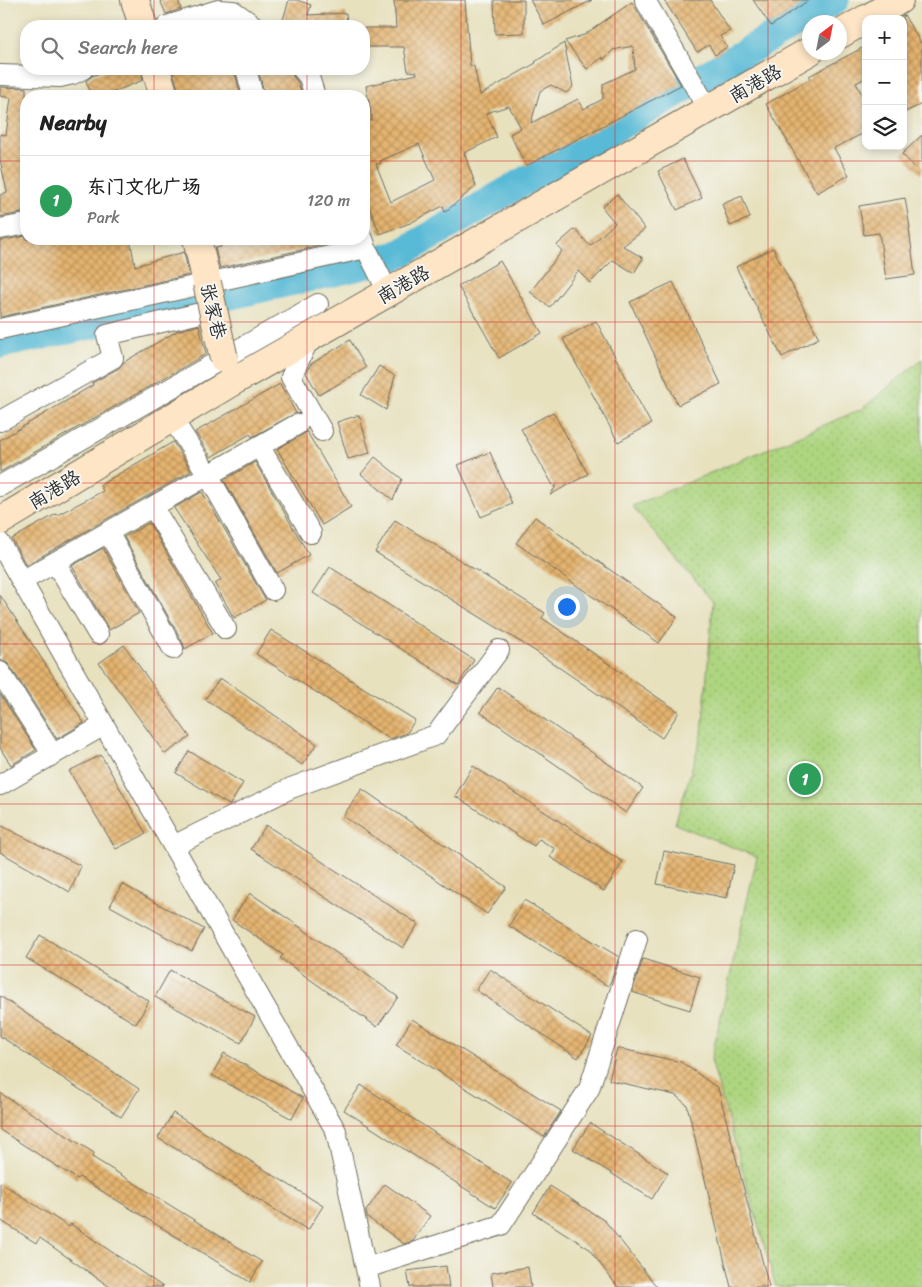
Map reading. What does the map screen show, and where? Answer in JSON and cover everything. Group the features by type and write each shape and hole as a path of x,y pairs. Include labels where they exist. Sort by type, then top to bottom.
{"street":[{"path":"135,0 141,20"},
{"path":"645,0 708,109"},
{"path":"847,29 868,14 899,0"},
{"path":"186,20 218,10 234,19"},
{"name":"南港路","path":"0,521 172,418 227,371 310,337 802,56"},
{"path":"0,75 60,77 69,75"},
{"path":"158,75 162,90"},
{"path":"247,75 251,90"},
{"path":"307,75 314,90"},
{"path":"0,229 20,225"},
{"name":"张家巷","path":"198,245 227,371"},
{"path":"0,329 207,283 356,245"},
{"path":"365,245 388,292"},
{"path":"0,486 318,304"},
{"path":"0,421 113,358 108,335 213,310"},
{"path":"310,337 291,377 322,431"},
{"path":"172,418 208,475 273,590"},
{"path":"22,581 298,424"},
{"path":"259,446 311,534"},
{"path":"153,507 226,629"},
{"path":"108,532 173,649"},
{"path":"0,542 336,1132 368,1278 501,1224 589,1089 637,939"},
{"path":"55,562 98,634"},
{"path":"173,846 291,788 436,735 500,650"},
{"path":"0,672 53,755"},
{"path":"1,782 53,755 104,725"}],"green space":[{"path":"922,359 922,1287 776,1287 711,1060 757,857 675,824 702,735 713,602 632,506 862,409"}],"building":[{"path":"160,0 178,0 181,9 166,14"},
{"path":"289,0 297,0 311,5 308,15 346,13 347,20 283,20"},
{"path":"394,0 465,0 470,66 474,66 480,95 536,63 564,43 573,87 566,93 551,85 540,91 531,123 578,99 584,109 603,99 603,84 635,69 633,46 613,50 603,60 603,57 587,69 565,41 584,35 632,2 681,85 526,166 510,134 521,128 509,106 486,113 497,137 464,153 476,186 445,212 443,206 410,223 380,234 370,209 370,121 372,120 370,90 367,90 366,86 417,74 417,72 408,71 404,47 370,47 370,28 396,28","holes":["419,144 435,180 391,202 376,164"]},
{"path":"494,0 524,0 524,33 495,34"},
{"path":"530,0 592,0 544,25"},
{"path":"664,0 710,0 730,31 720,36 727,47 715,55 709,45 697,52"},
{"path":"753,0 809,0 771,26"},
{"path":"907,20 922,45 922,104 907,111"},
{"path":"862,48 862,80 856,83 862,94 862,134 834,148 849,175 817,193 766,104 810,79 809,76 839,60 847,60 847,56"},
{"path":"142,75 143,80 119,90 90,90 86,81 92,76"},
{"path":"174,75 236,75 239,90 178,90"},
{"path":"260,75 293,75 301,90 263,90"},
{"path":"0,87 26,88 26,90 20,90 20,213 0,217 0,195 7,192 0,160 0,134 6,135 11,98 0,96"},
{"path":"922,135 922,175 902,154"},
{"path":"683,159 702,198 677,210 658,171"},
{"path":"617,194 645,229 623,246 643,258 634,273 613,260 590,283 578,271 550,307 530,292 562,251 557,245 575,229 590,246 615,223 602,207"},
{"path":"742,196 750,218 730,226 722,204"},
{"path":"905,198 915,275 886,279 879,233 864,235 859,206"},
{"path":"20,237 20,245 131,245 135,266 184,252 189,275 0,317 0,241"},
{"path":"221,245 324,245 220,268 215,248 221,247"},
{"path":"773,248 819,338 782,357 736,267"},
{"path":"500,261 542,333 499,358 458,286"},
{"path":"673,282 721,384 678,405 630,302"},
{"path":"596,321 651,424 618,442 563,339"},
{"path":"199,325 206,354 0,472 0,440 93,385 92,383 119,368 124,362 177,331"},
{"path":"350,340 366,368 319,395 306,373 311,364"},
{"path":"379,366 395,376 386,410 361,395"},
{"path":"280,384 296,413 252,437 250,434 211,457 195,432"},
{"path":"553,412 588,474 550,495 557,485 554,487 521,429"},
{"path":"359,415 370,453 348,459 337,422"},
{"path":"307,432 351,507 322,525 277,449"},
{"path":"173,442 191,471 26,565 12,539 56,514 103,491 100,485"},
{"path":"490,452 512,504 481,517 458,465"},
{"path":"375,457 402,479 393,500 361,474"},
{"path":"255,462 309,555 277,573 224,480"},
{"path":"202,492 266,600 234,618 215,584 221,580 174,508"},
{"path":"535,517 677,617 659,643 516,543"},
{"path":"395,520 545,613 542,618 679,712 662,738 535,651 375,552"},
{"path":"149,523 213,633 185,649 124,537"},
{"path":"103,548 139,613 109,630 72,566"},
{"path":"330,567 474,660 458,685 313,593"},
{"path":"0,595 84,723 57,739 10,666 0,660"},
{"path":"271,630 415,720 407,733 390,739 256,654"},
{"path":"124,645 190,737 165,754 99,663"},
{"path":"220,678 317,744 302,765 205,699"},
{"path":"498,687 643,788 626,813 480,712"},
{"path":"0,694 36,750 11,765 0,748"},
{"path":"189,751 243,783 230,805 176,773"},
{"path":"101,755 146,834 116,849 69,771"},
{"path":"473,766 623,862 604,891 550,857 555,849 539,839 534,846 455,796"},
{"path":"362,789 506,887 487,914 343,816"},
{"path":"0,825 81,866 70,892 0,852"},
{"path":"266,825 418,924 403,948 251,849"},
{"path":"664,851 734,865 727,898 657,884"},
{"path":"122,884 204,929 192,951 110,906"},
{"path":"250,893 398,997 377,1027 280,958 283,955 232,920"},
{"path":"524,900 619,957 608,986 509,926"},
{"path":"40,935 149,1001 136,1024 26,958"},
{"path":"643,959 700,977 690,1010 632,992"},
{"path":"490,969 592,1036 578,1058 476,990"},
{"path":"170,970 255,1017 241,1043 155,997"},
{"path":"0,996 139,1089 121,1117 0,1036"},
{"path":"412,1019 561,1111 544,1137 396,1045"},
{"path":"617,1048 681,1062 718,1088 769,1287 731,1287 687,1105 675,1095 609,1080"},
{"path":"224,1053 303,1098 292,1119 212,1075"},
{"path":"361,1085 512,1183 495,1208 344,1110"},
{"path":"0,1093 94,1153 92,1157 262,1262 250,1282 79,1177 77,1179 0,1130"},
{"path":"173,1113 323,1206 308,1230 158,1138"},
{"path":"590,1123 668,1173 652,1199 573,1149"},
{"path":"0,1182 69,1227 71,1224 163,1287 110,1287 40,1238 36,1243 0,1220"},
{"path":"385,1184 430,1216 413,1241 404,1244 367,1217 366,1211"},
{"path":"550,1186 605,1221 657,1287 618,1287 588,1248 533,1213"},
{"path":"446,1266 449,1287 410,1287 407,1271"},
{"path":"528,1267 531,1287 493,1287 491,1273"}],"waterway":[{"path":"0,344 191,304 356,267 398,255 835,0"}],"place":[{"name":"东门文化广场","path":"805,779"}]}
